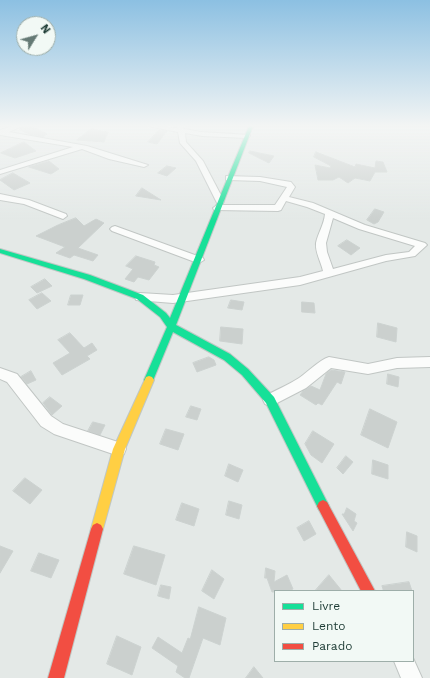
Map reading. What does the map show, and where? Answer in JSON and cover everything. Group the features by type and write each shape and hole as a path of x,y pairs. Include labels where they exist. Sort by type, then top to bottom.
{"street":[{"path":"0,172 47,158"},
{"path":"119,158 144,165"},
{"path":"195,158 219,204"},
{"path":"56,678 119,449 184,297 238,158"},
{"path":"219,204 278,208 291,187 288,184 260,179 229,178"},
{"path":"0,197 26,202 63,216"},
{"path":"0,251 87,277 140,297 165,299 283,284 386,258 412,254 422,245 362,227 310,205 284,198"},
{"path":"328,273 322,252 321,239 329,222 329,214"},
{"path":"116,229 199,260"},
{"path":"140,297 163,315 172,326 227,357 245,372 270,400 322,505 367,590"},
{"path":"270,400 317,374 329,362 368,369 397,363 430,362"},
{"path":"0,373 12,378 46,421 59,429 119,449"},
{"path":"404,662 412,678"}],"building":[{"path":"258,158 273,158 269,163"},
{"path":"315,158 331,158 355,167 356,164 375,168 376,161 383,162 387,172 375,172 370,181 355,178 348,183 339,177 333,180 318,180 315,165 330,168 331,166"},
{"path":"49,161 59,169 51,174 29,167"},
{"path":"167,166 176,168 167,176 158,173"},
{"path":"13,173 30,183 14,190 0,180"},
{"path":"142,188 161,200 136,196"},
{"path":"375,209 384,212 378,222 374,224 367,220"},
{"path":"76,218 84,226 96,219 104,223 78,248 98,255 93,261 74,255 70,258 56,253 65,247 36,236"},
{"path":"347,240 360,248 351,255 338,246"},
{"path":"136,256 155,262 154,265 159,267 149,280 138,277 134,282 125,279 133,269 126,266"},
{"path":"45,279 52,286 37,293 31,287"},
{"path":"42,293 51,301 37,309 29,300"},
{"path":"71,295 83,295 80,305 68,305"},
{"path":"231,300 244,302 242,310 228,308"},
{"path":"302,302 314,303 315,313 302,312"},
{"path":"378,323 397,328 396,342 377,337"},
{"path":"221,327 243,329 242,344 220,341"},
{"path":"70,333 84,348 92,343 97,350 87,356 90,359 62,375 53,363 70,353 58,340"},
{"path":"209,357 214,360 216,365 197,372 193,363"},
{"path":"331,370 345,372 341,384 337,382 322,405 318,403 316,405 300,395 311,386 320,390 326,374"},
{"path":"31,371 36,380 27,384 21,377"},
{"path":"388,374 399,377 398,387 387,384"},
{"path":"50,397 62,406 52,415 43,403"},
{"path":"191,406 201,409 197,420 186,417"},
{"path":"370,409 397,422 388,448 361,435"},
{"path":"93,422 105,425 100,435 88,431"},
{"path":"166,429 184,434 178,450 160,444"},
{"path":"313,431 334,444 322,463 311,455 305,444"},
{"path":"346,456 353,462 343,474 337,468"},
{"path":"373,460 388,465 388,479 372,474"},
{"path":"229,464 243,470 238,482 225,476"},
{"path":"25,478 42,490 30,504 13,491"},
{"path":"229,501 242,505 239,519 226,515"},
{"path":"182,503 199,509 194,526 176,520"},
{"path":"347,508 356,514 354,521 357,523 353,531 342,514 344,514"},
{"path":"309,521 316,534 304,541 297,528"},
{"path":"407,532 417,536 417,552 406,547"},
{"path":"0,546 13,551 0,573"},
{"path":"134,546 165,555 156,585 124,574"},
{"path":"39,553 59,560 51,578 31,571"},
{"path":"266,568 275,571 274,582 287,575 293,589 274,590 274,592 272,592 267,578 265,578"},
{"path":"212,570 224,579 214,599 202,591"},
{"path":"329,575 341,590 316,590"},
{"path":"409,582 412,590 383,590 382,586"},
{"path":"161,585 171,587 169,599 158,596"},
{"path":"199,607 226,618 220,645 203,638 189,678 185,678 176,672 178,666 152,648 158,637 182,653 188,638 190,639"},
{"path":"117,636 141,647 132,675 107,664"},
{"path":"254,667 263,678 246,678"}],"traffic: fast":[{"path":"149,380 238,158"},
{"path":"0,251 87,277 140,297 163,315 172,327 227,357 245,372 270,400 323,506"}],"traffic: slow":[{"path":"97,529 119,449 149,380"}],"traffic: jam":[{"path":"323,506 367,590"},
{"path":"56,678 97,529"}]}
